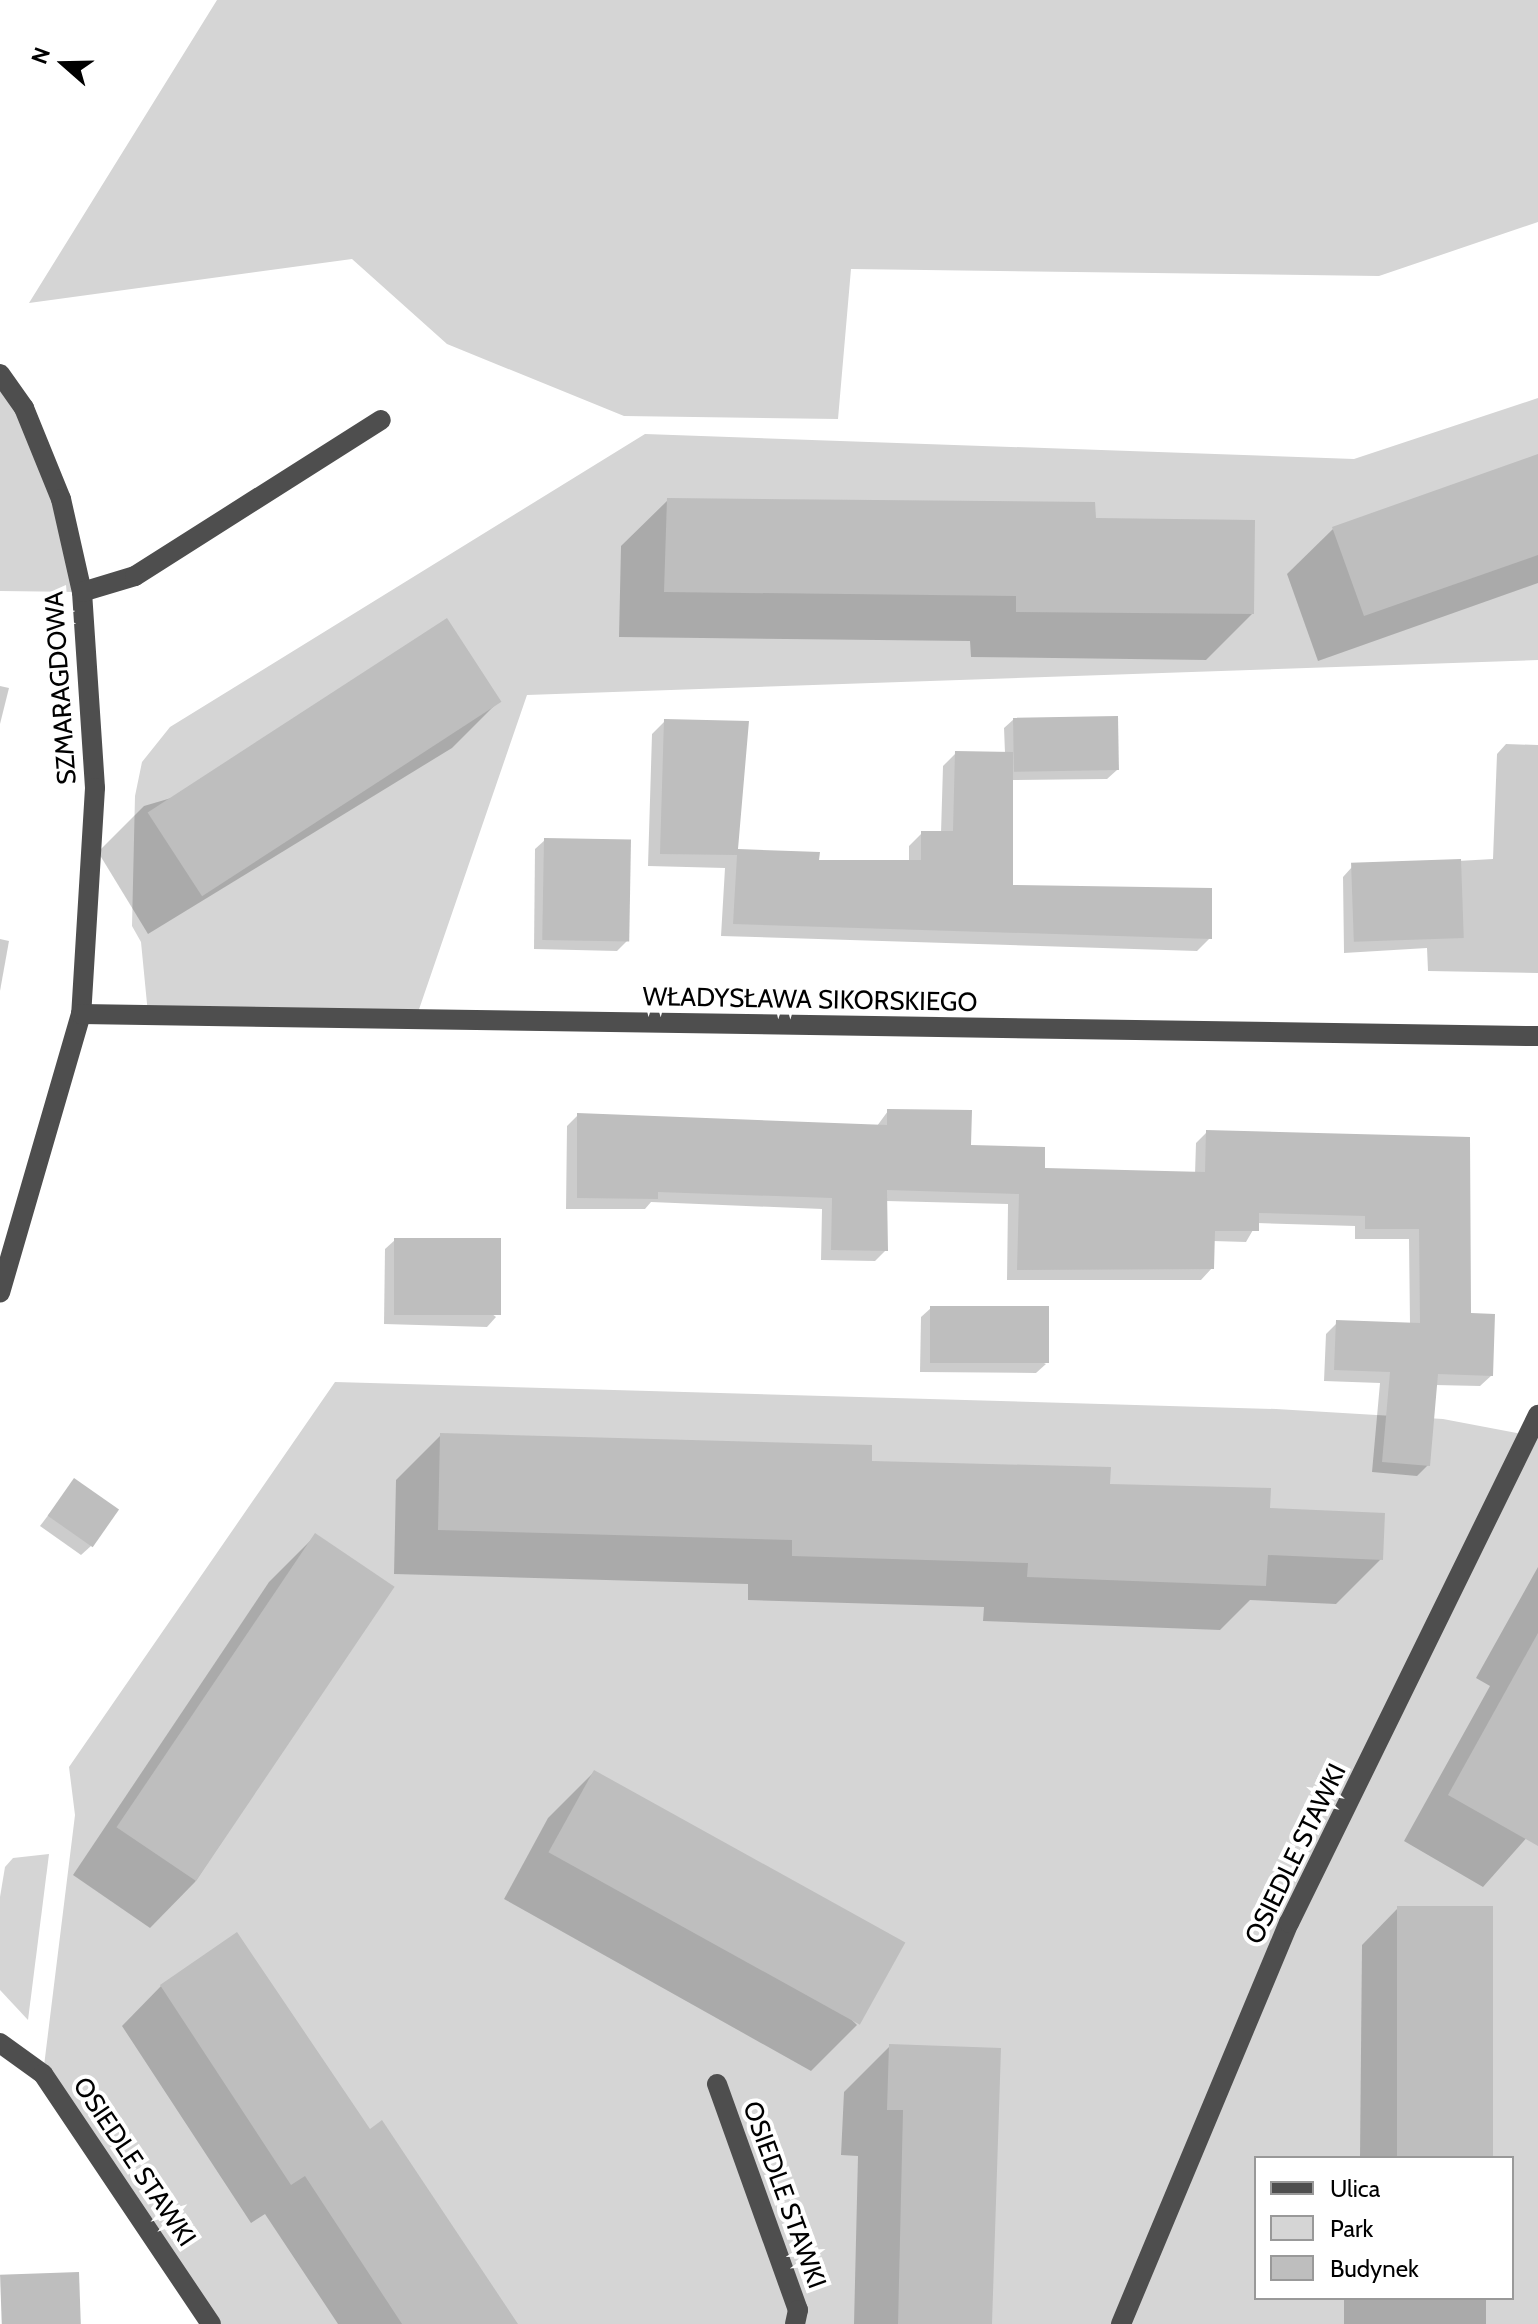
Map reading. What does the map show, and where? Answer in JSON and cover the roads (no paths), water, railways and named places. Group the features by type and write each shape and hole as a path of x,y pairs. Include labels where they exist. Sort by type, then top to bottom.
{"street":[{"name":"SZMARAGDOWA","path":"0,374 24,408 61,499 82,592 95,788 81,1014 0,1292"},
{"path":"82,592 135,576 381,420"},
{"name":"WŁADYSŁAWA SIKORSKIEGO","path":"81,1014 1538,1036"},
{"name":"OSIEDLE STAWKI","path":"1121,2324 1289,1923 1538,1415"},
{"name":"OSIEDLE STAWKI","path":"0,2043 43,2074 211,2324"},
{"name":"OSIEDLE STAWKI","path":"717,2084 798,2310 795,2324"}]}
